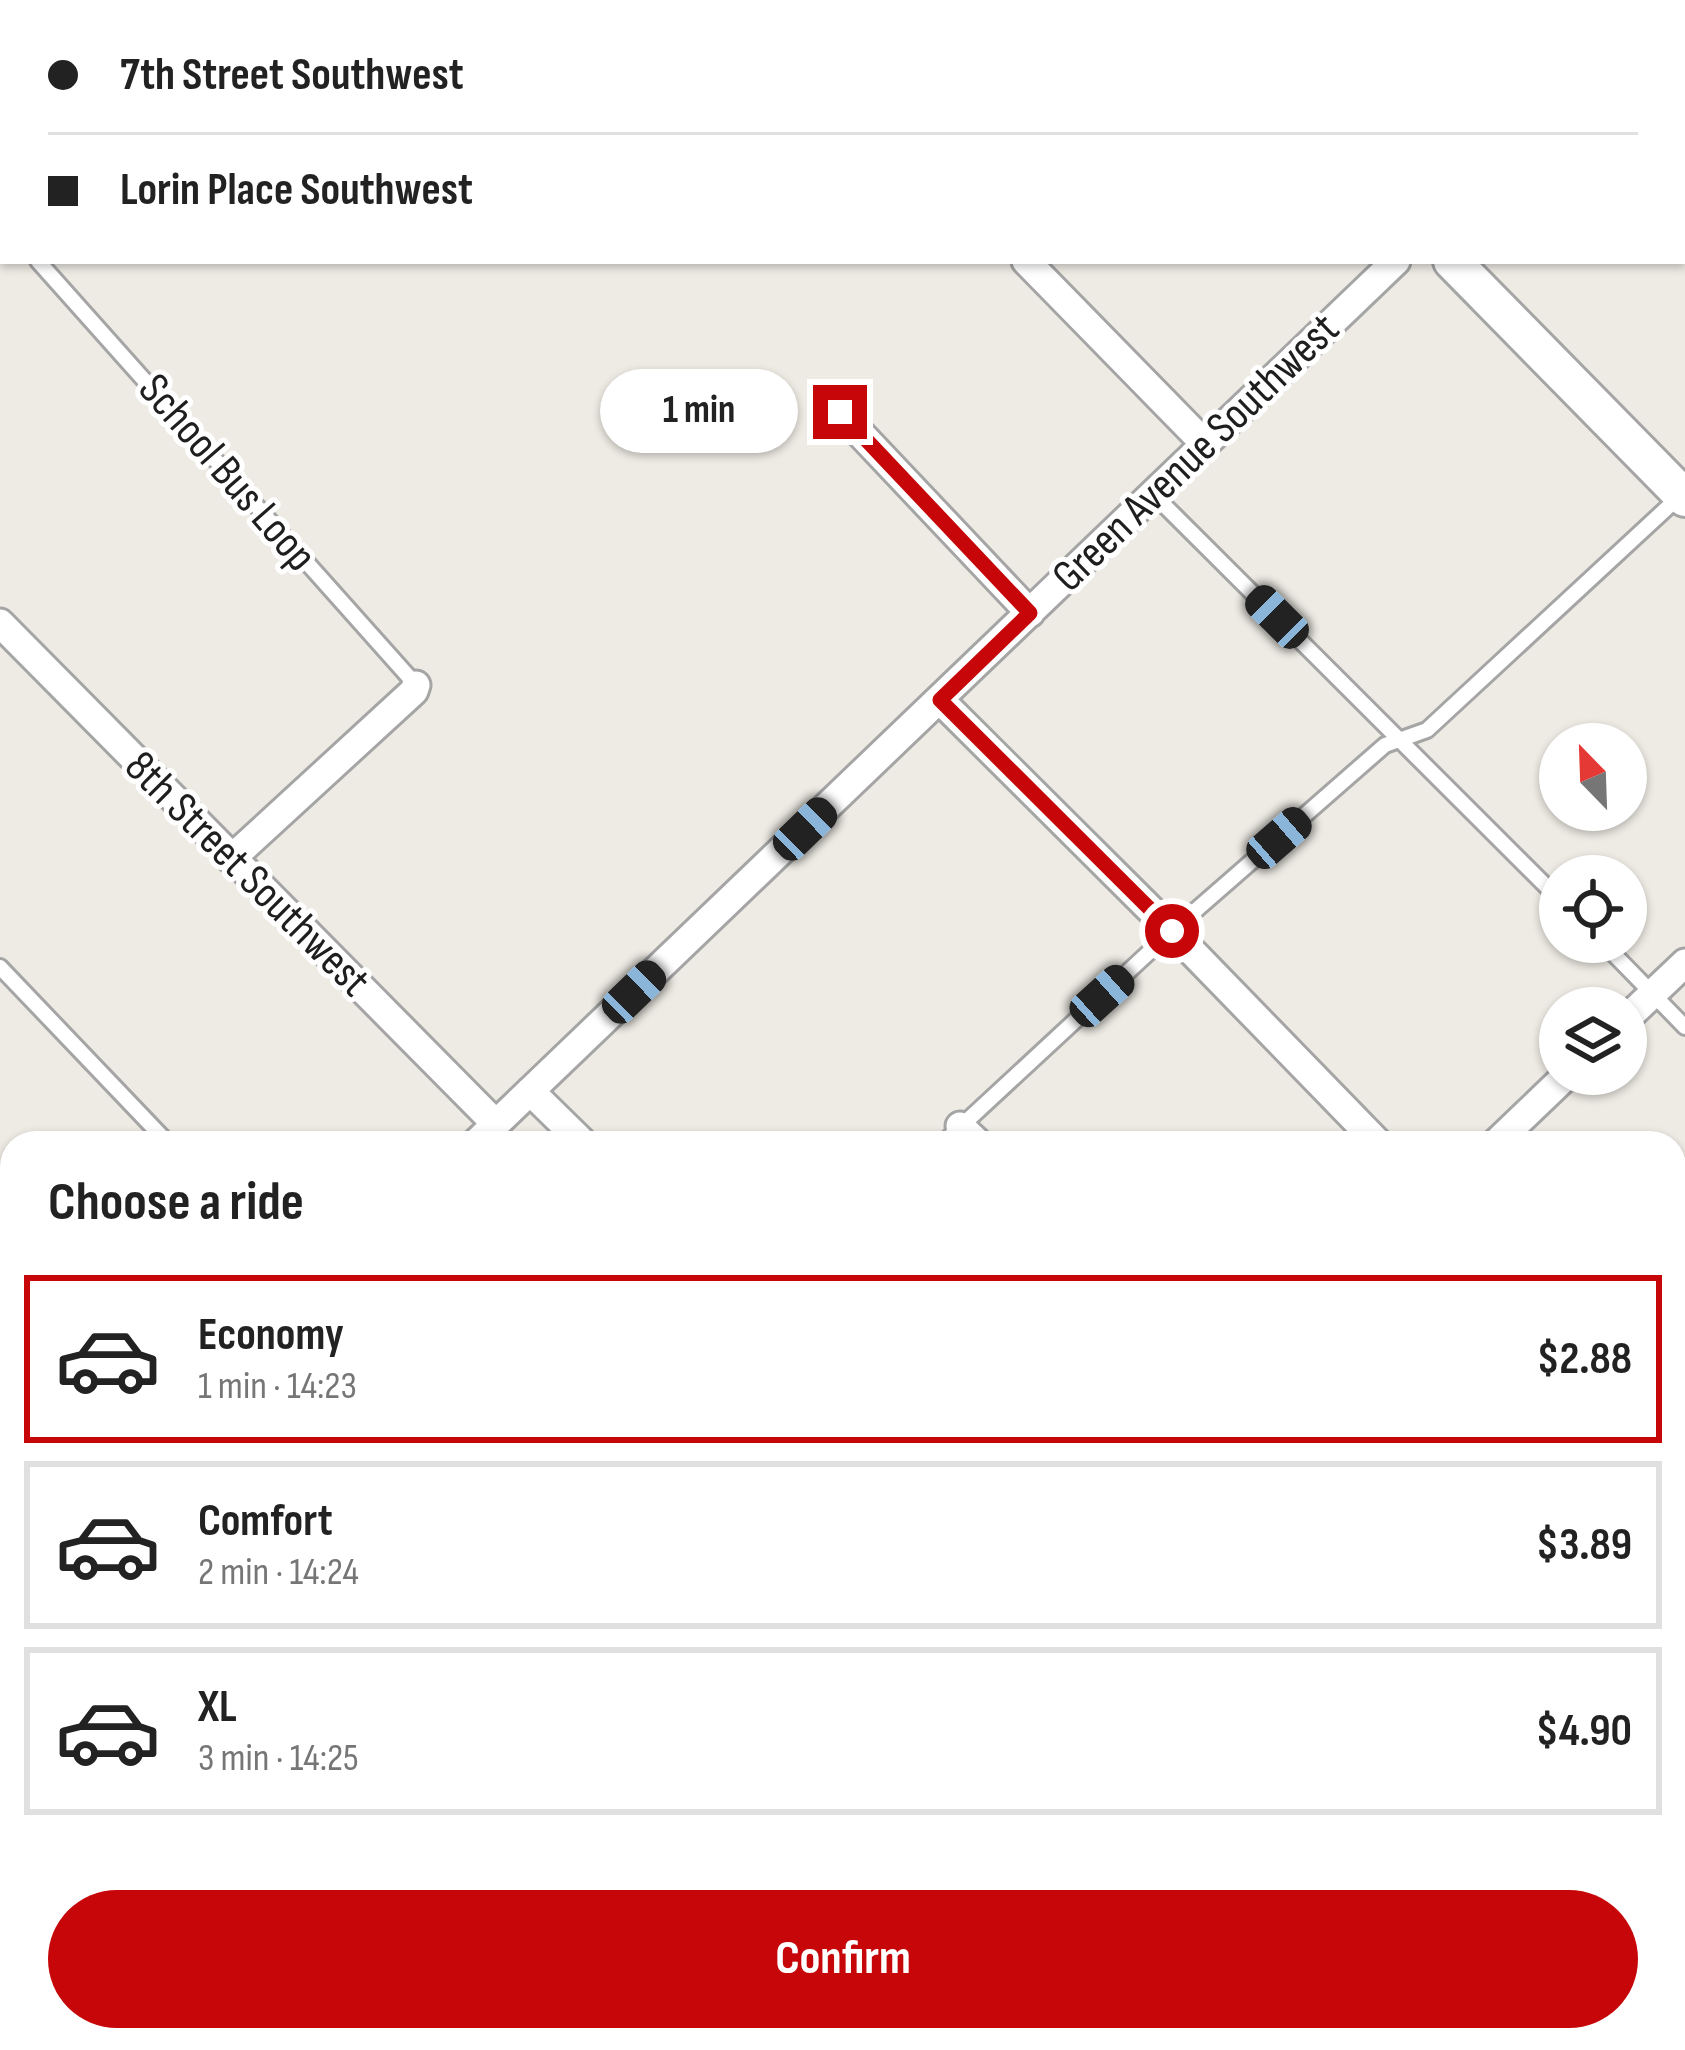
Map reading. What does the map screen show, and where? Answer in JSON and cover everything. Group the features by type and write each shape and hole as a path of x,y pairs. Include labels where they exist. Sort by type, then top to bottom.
{"street":[{"path":"1029,264 1205,444"},
{"name":"Green Avenue Southwest","path":"488,1131 1393,264"},
{"path":"1454,264 1684,494"},
{"path":"840,412 1030,613"},
{"name":"8th Street Southwest","path":"0,623 232,859 484,1131"},
{"path":"232,859 415,691 416,685"},
{"path":"940,700 1366,1131"},
{"path":"1647,999 1685,963"},
{"path":"530,1090 571,1131"},
{"path":"1509,1131 1546,1095"}],"lane":[{"name":"School Bus Loop","path":"41,264 416,685"},
{"path":"1153,494 1539,879"},
{"path":"966,1131 1172,931 1385,745 1426,730 1684,494"},
{"path":"1623,963 1685,1027"},
{"path":"0,967 157,1131"}],"route":[{"path":"840,412 1030,613 940,700 1172,931"}]}
